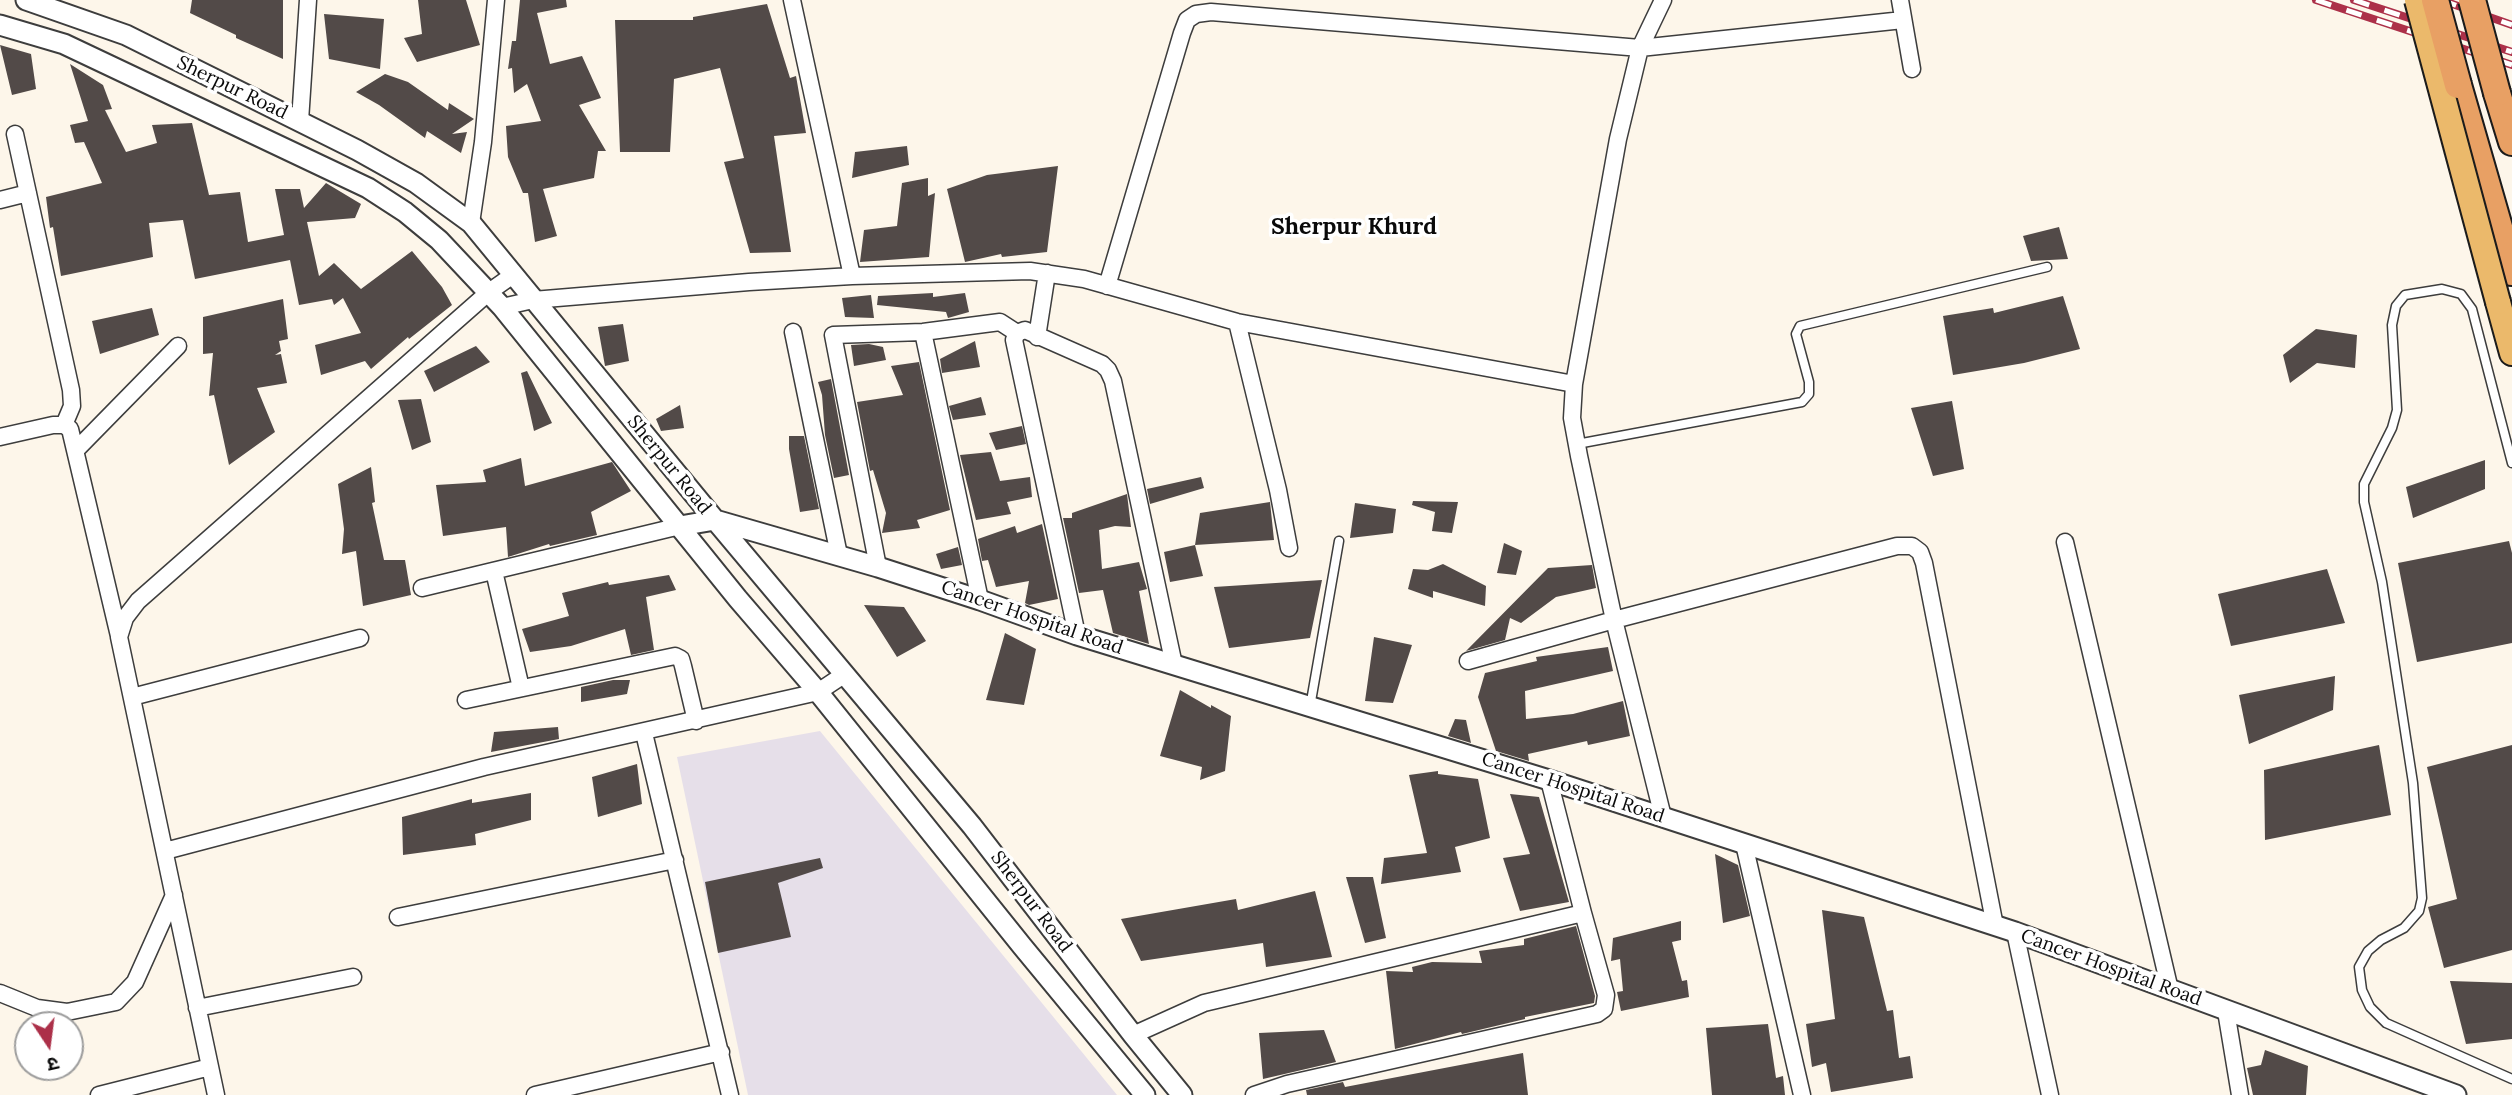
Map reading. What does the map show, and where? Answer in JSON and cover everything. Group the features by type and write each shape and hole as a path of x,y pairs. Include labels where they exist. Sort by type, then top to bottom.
{"highway":[{"path":"2435,0 2512,272"},
{"path":"2472,0 2512,142"}],"main road":[{"path":"2417,0 2512,353"}],"street":[{"name":"Sherpur Road","path":"26,0 126,35 300,121 416,183 471,223 715,520 972,825 1182,1095"},
{"path":"300,121 308,0"},
{"path":"471,223 483,142 496,0"},
{"path":"792,0 852,276"},
{"path":"1663,0 1640,48 1618,139 1574,384 1572,418 1614,620 1663,817"},
{"path":"1900,0 1912,69"},
{"path":"1107,286 1186,20 1196,14 1228,7 1640,48 1903,20"},
{"name":"Sherpur Road","path":"0,25 64,44 368,188 405,212 439,240 496,300 1145,1095"},
{"path":"15,134 71,390 72,405 64,425"},
{"path":"0,200 28,193"},
{"path":"496,300 533,300 852,276 1001,271 1047,273 1084,279 1237,322 1574,384"},
{"path":"1037,337 1047,273"},
{"path":"119,637 125,618 138,601 496,300 513,275"},
{"path":"878,566 833,335 923,332 1000,322 1017,333"},
{"path":"1237,322 1278,490 1289,548"},
{"path":"1077,635 1014,340 1017,333 1025,330 1102,364 1113,381 1174,665"},
{"path":"793,332 839,555"},
{"path":"923,332 980,600"},
{"path":"76,450 178,346"},
{"path":"0,437 54,425 64,425 70,429 132,696 216,1095"},
{"name":"Cancer Hospital Road","path":"680,526 715,520 878,566 1077,635 1549,780 2015,932 2434,1091 2456,1095"},
{"path":"422,588 680,526"},
{"path":"2065,542 2170,990"},
{"path":"1468,661 1897,546 1912,546 1920,552 1924,563 1995,926"},
{"path":"494,571 521,688"},
{"path":"132,696 360,638"},
{"path":"466,700 675,656 681,659 696,720"},
{"path":"165,851 484,767 818,692 845,674"},
{"path":"644,733 730,1095"},
{"path":"1254,1095 1287,1084 1597,1014 1604,1009 1606,995 1549,780"},
{"path":"1744,844 1802,1095"},
{"path":"398,917 674,860"},
{"path":"0,993 37,1008 67,1012 116,1002 135,982 174,895"},
{"path":"1133,1035 1204,1003 1583,913"},
{"path":"2015,932 2050,1095"},
{"path":"197,1008 354,977"},
{"path":"2226,1011 2240,1095"},
{"path":"535,1095 721,1052"},
{"path":"99,1095 210,1067"}],"lane":[{"path":"1577,444 1802,402 1809,394 1809,382 1796,334 1800,326 2047,267"},
{"path":"2512,463 2472,309 2460,293 2442,289 2405,295 2396,306 2392,325 2397,410 2392,428 2364,484 2364,502 2382,582 2413,783 2421,898 2419,911 2404,928 2381,940 2368,951 2359,967 2362,990 2370,1007 2386,1023 2512,1079"},
{"path":"1310,707 1339,541"}],"shaded area":[{"path":"820,731 1117,1095 748,1095 677,757"}],"building":[{"path":"192,0 283,0 283,59 190,13"},
{"path":"418,0 466,0 480,45 417,62 404,38 422,34"},
{"path":"520,0 566,0 567,7 537,13 550,64 582,56 601,98 579,105 606,151 598,151 594,178 543,189 557,236 535,242 528,193 523,193 508,157 506,126 541,121 527,84 514,93 512,68 508,69 512,41 516,41"},
{"path":"767,4 790,78 796,76 806,133 774,136 791,252 750,253 724,162 744,158 720,68 674,79 670,152 620,152 615,20 693,20 693,17"},
{"path":"324,14 384,19 380,69 329,59"},
{"path":"0,45 31,54 36,89 12,95"},
{"path":"70,64 103,85 112,109 105,110 126,152 157,143 152,125 192,123 209,195 240,192 248,242 284,235 275,189 300,189 304,208 326,183 361,204 355,218 307,222 319,276 334,263 361,289 412,251 442,287 452,305 409,339 408,337 371,369 365,361 321,375 315,345 361,333 343,298 334,305 332,299 299,305 290,260 195,279 183,220 149,223 153,257 61,276 46,197 102,183 84,142 75,143 70,125 88,121"},
{"path":"385,74 408,82 448,110 449,103 474,119 452,134 467,132 461,153 427,131 425,138 356,92"},
{"path":"907,146 909,165 852,178 855,152"},
{"path":"1058,166 1047,252 1002,257 1001,254 965,262 947,189 987,175"},
{"path":"928,178 928,196 935,193 929,257 860,262 864,230 897,226 902,183"},
{"path":"2059,227 2068,259 2031,261 2023,236"},
{"path":"933,293 933,297 965,293 969,312 948,318 946,312 877,305 878,296"},
{"path":"871,295 874,318 845,317 842,298"},
{"path":"2063,296 2080,349 2024,363 1953,375 1943,316 1993,308 1994,313"},
{"path":"283,299 288,339 279,341 281,351 275,355 281,354 287,383 257,388 275,432 229,465 214,395 209,396 213,353 203,354 203,317"},
{"path":"152,308 159,335 100,354 92,321"},
{"path":"623,324 629,361 605,366 598,327"},
{"path":"2316,329 2357,335 2355,368 2317,363 2290,383 2283,355"},
{"path":"975,341 980,367 942,373 940,359"},
{"path":"869,344 883,347 886,360 854,366 851,345"},
{"path":"476,346 490,362 434,392 424,371"},
{"path":"919,362 950,510 917,520 920,528 882,533 886,513 873,470 870,471 857,402 903,395 891,366"},
{"path":"527,371 552,423 534,431 521,373"},
{"path":"831,379 849,475 834,478 818,382"},
{"path":"981,397 986,415 953,420 949,406"},
{"path":"421,399 431,442 412,450 398,400"},
{"path":"1952,401 1964,469 1933,476 1911,408"},
{"path":"680,405 684,428 661,431 656,419"},
{"path":"1022,426 1026,444 996,450 989,433"},
{"path":"789,436 804,436 819,509 800,512"},
{"path":"991,452 1000,481 1030,477 1032,497 1007,502 1011,514 976,520 960,455"},
{"path":"521,458 525,486 612,462 631,491 591,512 597,535 550,546 549,544 508,557 506,527 443,536 436,485 486,482 483,470"},
{"path":"2485,460 2485,489 2413,518 2406,487"},
{"path":"371,467 375,502 372,503 384,560 405,560 411,595 363,606 356,551 342,554 344,529 338,484"},
{"path":"1201,477 1204,488 1150,504 1147,489"},
{"path":"1127,494 1131,527 1115,526 1099,530 1102,569 1139,562 1147,589 1139,591 1149,644 1113,633 1103,590 1079,593 1063,518 1072,518 1072,513"},
{"path":"1413,501 1458,502 1452,533 1432,531 1435,512 1412,505"},
{"path":"1270,502 1274,540 1195,545 1200,513"},
{"path":"1355,503 1396,509 1393,533 1350,538"},
{"path":"1042,524 1058,599 1029,605 1025,603 1029,581 996,587 988,560 982,561 978,539 1015,526 1017,533"},
{"path":"2509,541 2512,553 2512,643 2417,662 2398,563"},
{"path":"1504,543 1522,551 1516,575 1497,573"},
{"path":"1195,545 1203,576 1170,582 1164,552"},
{"path":"958,547 962,565 941,569 936,554"},
{"path":"1443,564 1486,586 1485,606 1433,591 1433,598 1408,589 1413,569 1428,570"},
{"path":"1592,565 1596,588 1556,597 1521,623 1510,618 1505,640 1466,651 1548,568"},
{"path":"2327,569 2345,623 2231,646 2218,594"},
{"path":"669,575 676,590 646,597 654,650 631,655 625,629 571,646 530,652 522,629 569,616 562,593 608,582 609,585"},
{"path":"1322,580 1310,638 1229,648 1214,587"},
{"path":"864,605 904,607 926,641 897,657"},
{"path":"1005,633 1036,649 1024,705 986,700"},
{"path":"1374,637 1412,645 1393,703 1365,701"},
{"path":"1608,647 1613,671 1525,691 1526,719 1573,714 1623,701 1630,736 1588,745 1587,741 1528,754 1529,761 1496,751 1478,697 1485,673 1537,661 1536,657"},
{"path":"2335,676 2333,710 2249,744 2239,695"},
{"path":"613,680 630,680 627,694 581,702 581,687"},
{"path":"1180,690 1231,716 1225,771 1200,780 1202,767 1160,756"},
{"path":"1455,719 1466,720 1471,743 1448,736"},
{"path":"558,727 559,739 491,752 494,732"},
{"path":"2379,745 2391,815 2265,840 2264,770"},
{"path":"2512,745 2512,950 2444,968 2428,907 2457,899 2427,767"},
{"path":"637,764 642,804 598,817 592,777"},
{"path":"1438,771 1438,774 1478,779 1490,838 1455,847 1461,872 1381,884 1384,858 1427,853 1409,775"},
{"path":"531,793 531,820 475,834 476,845 403,855 402,817 472,799 472,803"},
{"path":"1510,794 1539,797 1569,902 1520,911 1503,858 1530,854"},
{"path":"1715,854 1738,865 1750,916 1723,923"},
{"path":"820,858 823,868 778,883 791,937 718,953 705,882"},
{"path":"1346,877 1373,877 1386,938 1365,943"},
{"path":"1315,891 1332,957 1266,967 1263,943 1141,961 1121,919 1236,899 1238,910"},
{"path":"1822,910 1864,917 1887,1011 1893,1010 1899,1058 1910,1056 1913,1078 1831,1092 1826,1063 1812,1067 1806,1024 1835,1019"},
{"path":"1681,921 1681,940 1672,942 1682,981 1687,980 1689,997 1621,1011 1617,992 1623,991 1620,959 1611,961 1613,938"},
{"path":"1576,926 1595,996 1594,1003 1395,1049 1386,971 1413,972 1412,967 1432,962 1482,963 1479,951 1524,945 1524,939"},
{"path":"2450,981 2512,983 2512,1039 2466,1044"},
{"path":"1768,1024 1776,1078 1783,1076 1785,1095 1712,1095 1706,1028"},
{"path":"1324,1030 1336,1062 1263,1079 1259,1033"},
{"path":"2265,1050 2308,1066 2306,1095 2253,1095 2247,1068 2261,1065"},
{"path":"1523,1053 1528,1095 1307,1095 1306,1090 1343,1082 1345,1087"}],"railway":[{"path":"2316,0 2512,65"},
{"path":"2354,0 2512,52"},
{"path":"2441,0 2512,25"}],"district":[{"name":"Sherpur Khurd","path":"1354,227"}]}
